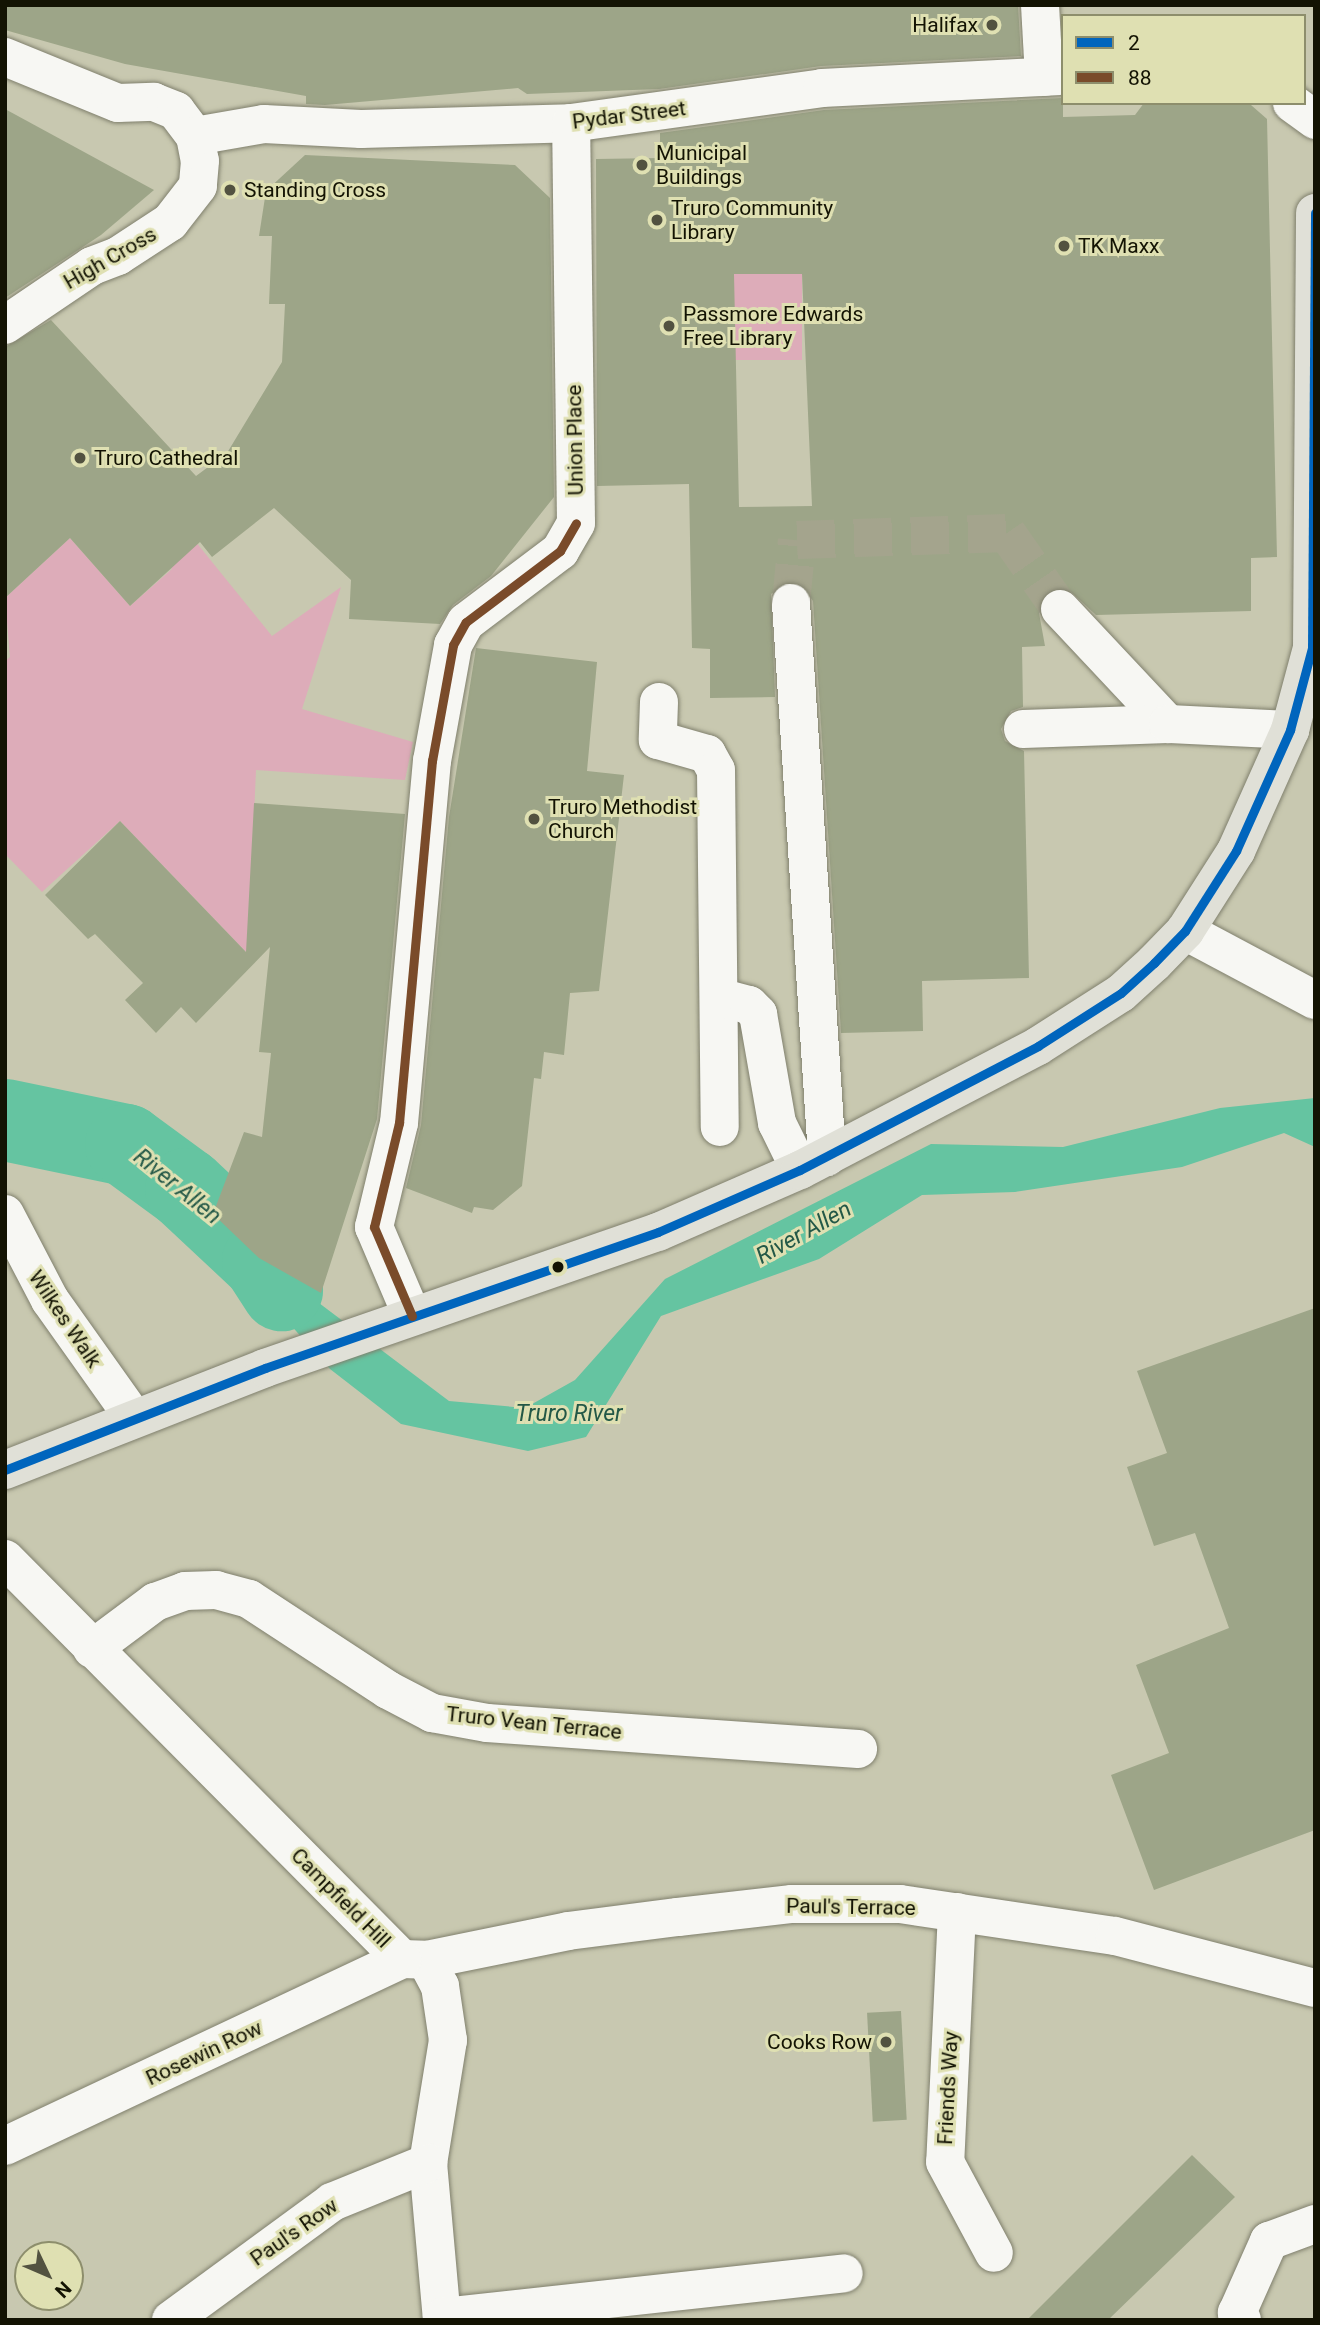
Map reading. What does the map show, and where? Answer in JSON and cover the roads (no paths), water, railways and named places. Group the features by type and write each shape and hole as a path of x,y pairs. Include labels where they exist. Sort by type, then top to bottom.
{"main road":[{"path":"5,1469 134,1418 412,1317 658,1232 824,1158 952,1095 1080,1021 1121,993 1185,930 1236,851 1290,730 1312,648 1315,214"}],"street":[{"path":"1040,5 1054,77"},
{"path":"5,57 118,103 165,106 195,136"},
{"name":"Pydar Street","path":"195,136 264,124 361,129 571,123 822,88 1054,77"},
{"path":"1295,105 1315,120"},
{"name":"Union Place","path":"412,1317 374,1227 399,1123 432,761 453,645 466,622 560,551 576,523 571,123"},
{"name":"High Cross","path":"5,325 79,274 152,235 183,209 200,173 195,136"},
{"path":"791,603 824,1158"},
{"path":"1060,609 1168,724"},
{"path":"659,702 657,740 707,754 716,770 720,1127"},
{"path":"1023,729 1168,724 1290,730"},
{"path":"1185,930 1315,1000"},
{"path":"719,997 748,1005 758,1014 777,1123 824,1158"},
{"path":"824,1158 840,1032"},
{"name":"Wilkes Walk","path":"5,1214 50,1300 134,1418"},
{"name":"Campfield Hill","path":"5,1559 92,1649 440,1986 448,2040 428,2163 442,2318"},
{"name":"Truro Vean Terrace","path":"92,1649 155,1602 185,1591 216,1590 249,1599 388,1690 432,1713 487,1723 858,1749"},
{"name":"Paul's Terrace","path":"414,1960 568,1931 792,1904 900,1903 1115,1936 1315,1988"},
{"name":"Friends Way","path":"957,1912 945,2162 994,2253"},
{"name":"Rosewin Row","path":"5,2146 414,1960"},
{"name":"Paul's Row","path":"170,2320 332,2202 428,2163"},
{"path":"1242,2320 1237,2314 1269,2241 1315,2224"},
{"path":"442,2318 844,2273"}],"water":[{"name":"Truro River","path":"1315,1098 1315,1147 1284,1133 1182,1167 1015,1192 922,1195 819,1259 661,1316 586,1437 528,1451 401,1424 330,1369 187,1209 120,1159 5,1136 5,1102 124,1128 193,1175 213,1215 254,1254 449,1401 525,1408 575,1380 665,1279 931,1144 1063,1147 1220,1108"}],"waterway":[{"name":"River Allen","path":"5,1120 126,1145 186,1189 263,1261 282,1290"}],"tunnel":[{"path":"791,603 797,540 1007,533 1060,609"}],"place":[{"name":"Halifax","path":"992,25"},
{"name":"Municipal Buildings","path":"642,165"},
{"name":"Standing Cross","path":"230,190"},
{"name":"Truro Community Library","path":"657,220"},
{"name":"TK Maxx","path":"1064,246"},
{"name":"Passmore Edwards Free Library","path":"669,326"},
{"name":"Truro Cathedral","path":"80,458"},
{"name":"Truro Methodist Church","path":"534,819"},
{"name":"Cooks Row","path":"886,2042"}]}
